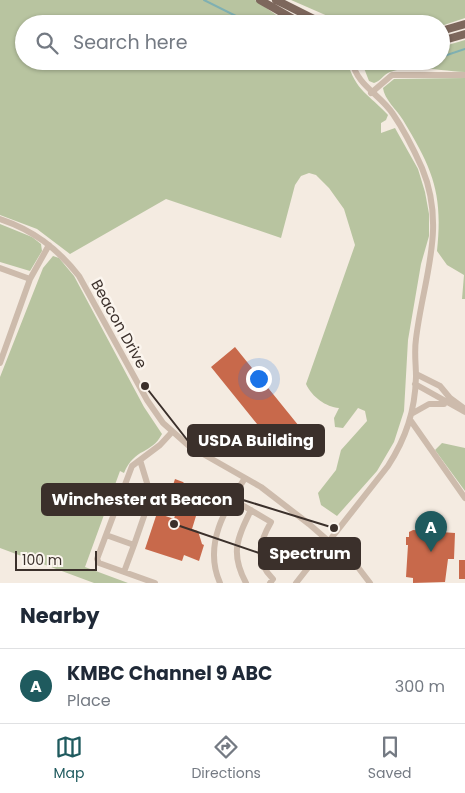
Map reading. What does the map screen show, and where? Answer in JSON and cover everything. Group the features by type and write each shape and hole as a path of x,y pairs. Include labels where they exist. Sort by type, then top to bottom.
{"main road":[{"path":"260,0 286,15"},
{"path":"276,0 306,15"},
{"path":"450,28 465,24"},
{"path":"450,38 465,34"}],"street":[{"path":"296,583 388,466 398,451 411,421 416,374 416,340 434,236 433,205 421,166 393,114 361,82 356,70"},
{"path":"371,92 392,75 465,75"},
{"name":"Beacon Drive","path":"0,219 38,235 64,258 79,276 146,400 172,432 189,446 245,478 302,519 357,566 370,583"},
{"path":"0,362 30,279 49,245"},
{"path":"0,268 30,279"},
{"path":"416,374 440,386 450,398 465,410"},
{"path":"415,384 451,406"},
{"path":"413,413 429,404 437,402 465,410"},
{"path":"411,421 465,498"},
{"path":"155,583 99,563 97,559 132,466 160,445 172,432"},
{"path":"124,572 151,496 140,460"},
{"path":"220,583 215,566 216,536 222,517 245,478"},
{"path":"232,498 271,522 262,537 259,558 265,572 273,579 270,583"},
{"path":"246,583 236,556 240,532 251,510"},
{"path":"106,535 134,545"}],"green space":[{"path":"0,0 255,0 276,15 15,15 15,70 351,70 359,86 388,115 386,120 381,123 381,133 395,128 418,169 429,214 429,236 421,264 408,340 404,411 394,442 377,471 337,516 321,505 318,493 336,470 341,450 367,421 365,411 358,408 343,428 335,427 334,418 339,408 329,406 320,400 306,384 355,245 344,209 329,188 316,175 309,173 301,176 295,185 281,238 166,199 70,254 37,229 0,215"},
{"path":"291,0 465,0 465,18 450,23 450,15 325,15"},
{"path":"465,40 465,72 440,70 450,70 450,44"},
{"path":"365,70 399,70 386,74 374,83 369,81"},
{"path":"465,78 465,299 462,299 464,275 447,265 437,251 437,197 429,168 400,116 388,100 383,88 394,79"},
{"path":"0,224 32,237 41,244 42,251 30,271 0,262"},
{"path":"53,256 59,258 74,276 144,407 162,434 158,441 133,459 124,473 120,471 85,567 128,583 94,583 0,548 0,377 43,268"},
{"path":"442,443 465,448 465,491 435,450"}],"building":[{"path":"235,347 307,436 282,455 211,367"},
{"path":"175,479 183,482 194,494 197,503 193,515 196,516 192,529 198,531 204,545 199,561 184,555 182,561 145,549 157,513 174,519 177,508 174,507 175,504 171,502 172,499 169,497"},
{"path":"413,530 455,533 454,559 448,559 445,582 413,583 413,578 406,577 408,545 406,545 406,537 409,537 409,532"},
{"path":"459,560 465,560 465,579 459,579"}],"waterway":[{"path":"204,0 234,15"},
{"path":"450,54 465,49"}],"place":[{"name":"USDA Building","path":"145,386"},
{"name":"Spectrum","path":"174,524"},
{"name":"Winchester at Beacon","path":"334,528"},
{"name":"KMBC Channel 9 ABC","path":"431,552"}]}
